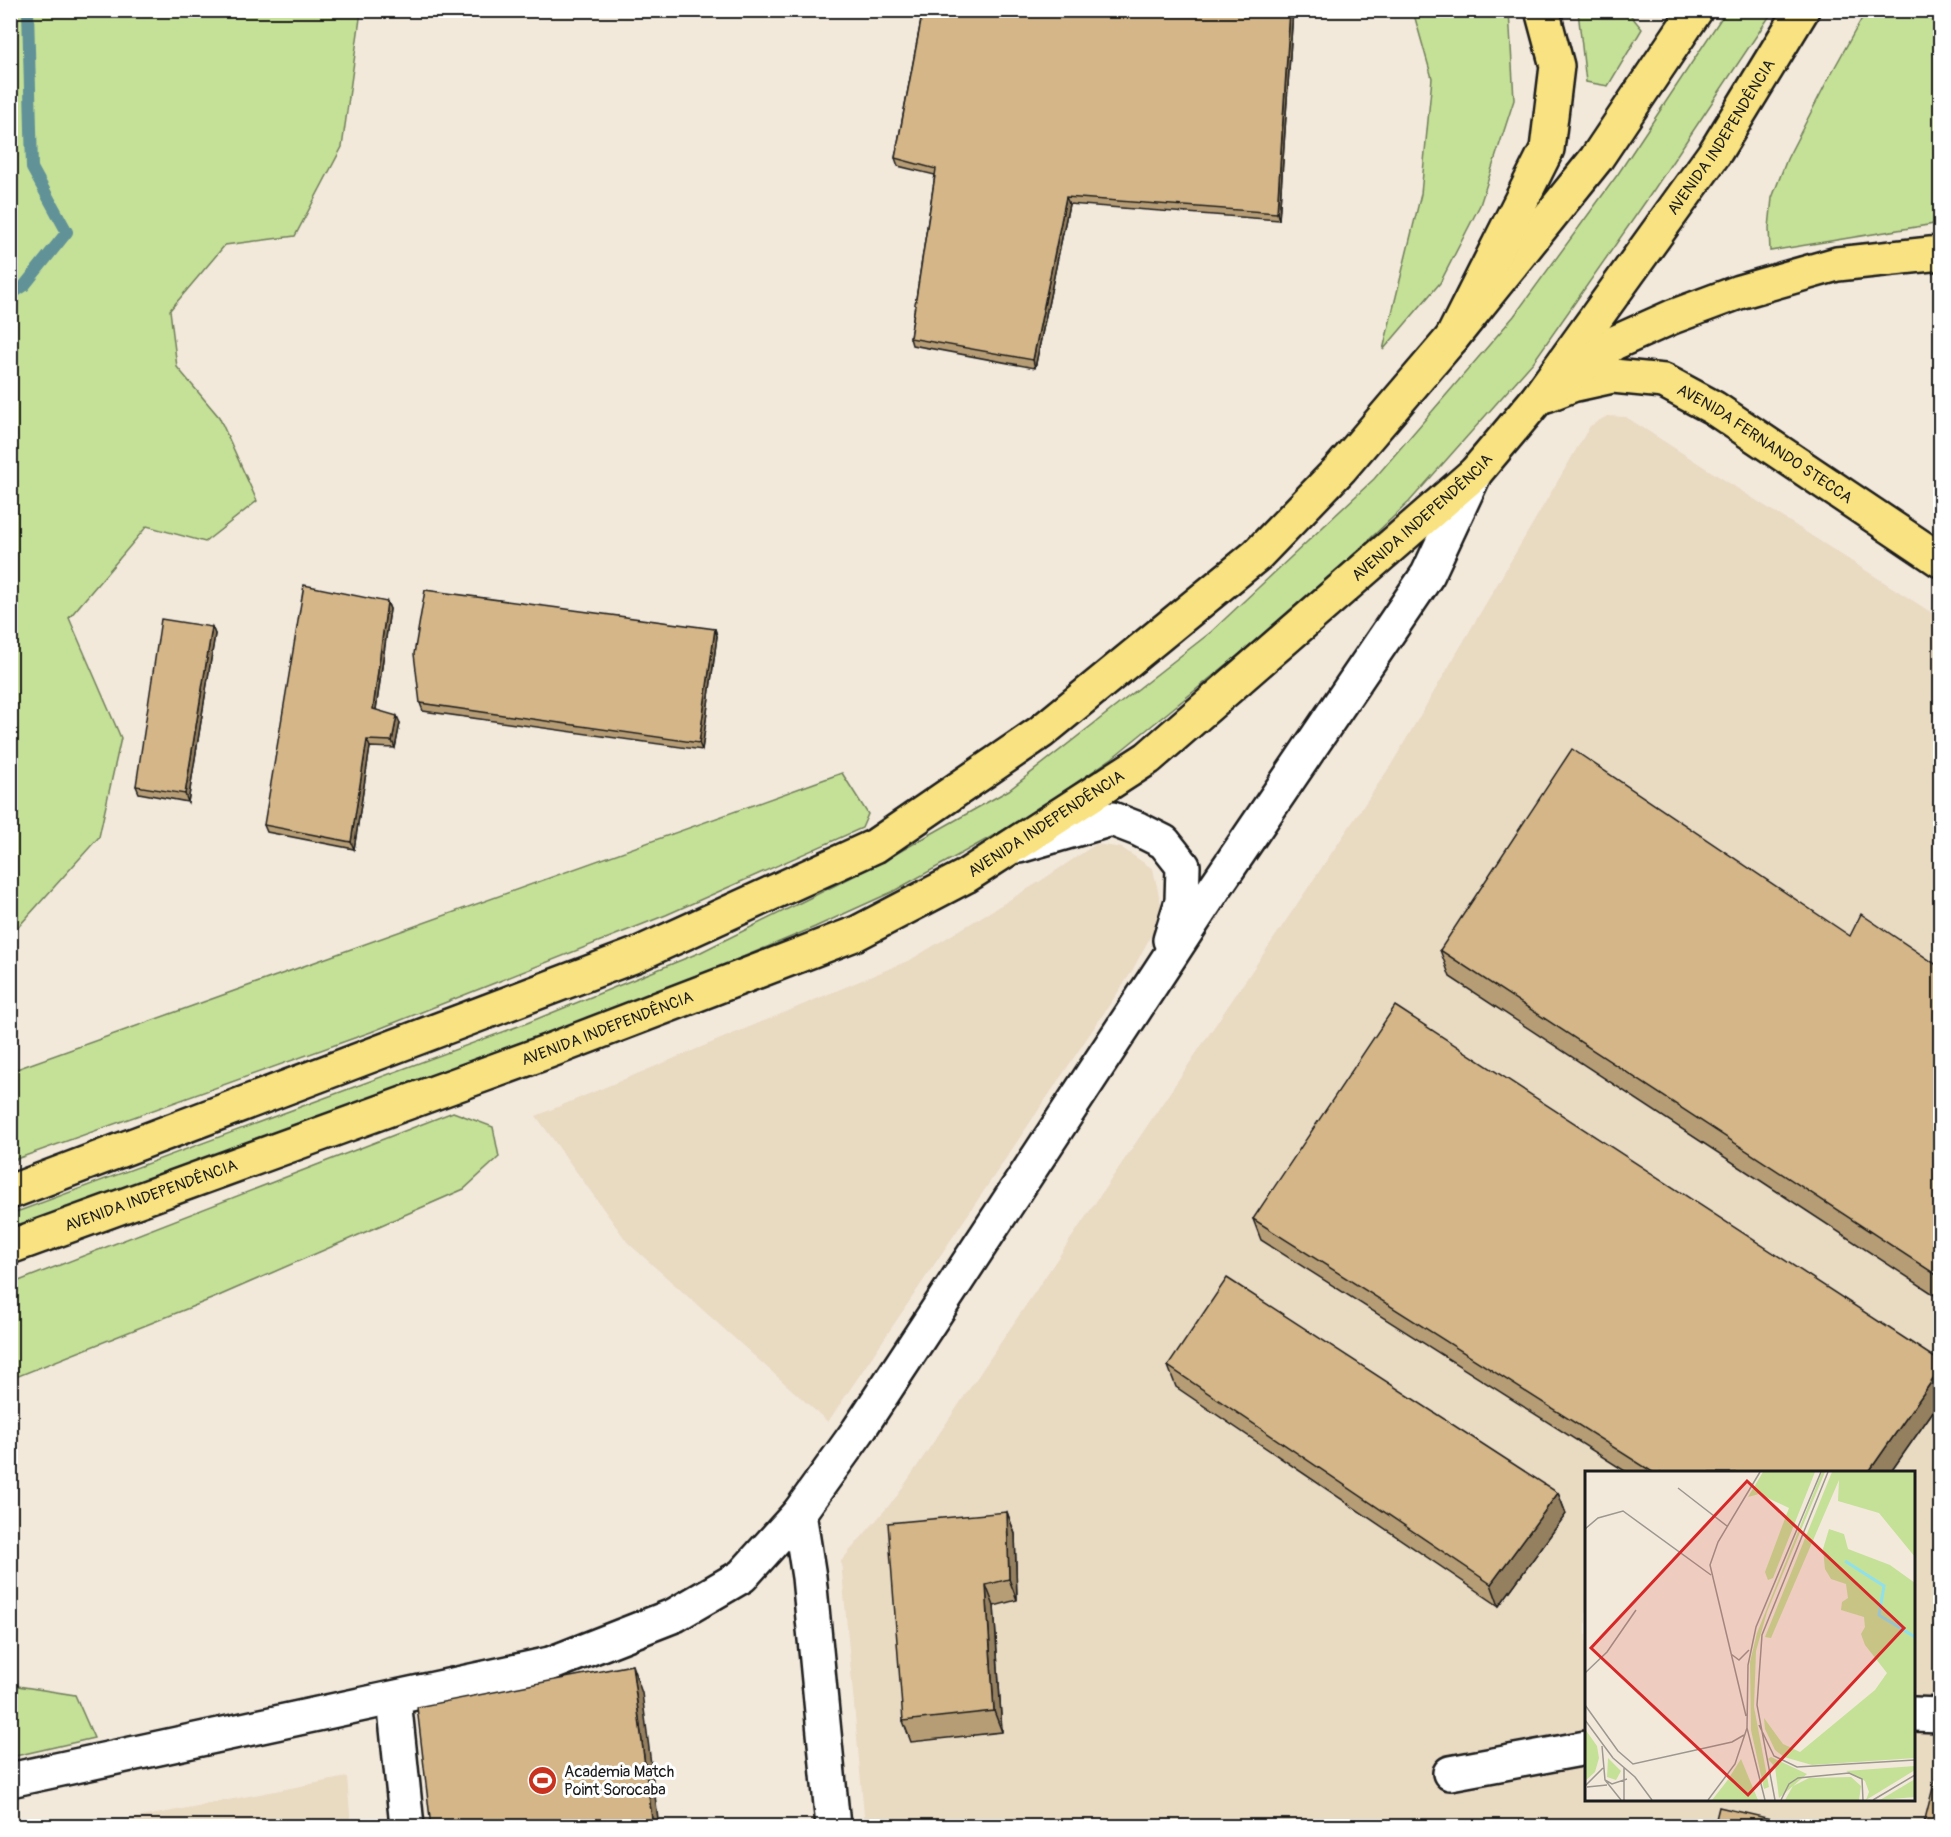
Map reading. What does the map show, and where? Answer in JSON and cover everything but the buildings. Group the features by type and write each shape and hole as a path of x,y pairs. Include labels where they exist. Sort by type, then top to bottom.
{"main road":[{"path":"1452,338 1547,149 1557,66 1542,10"},
{"path":"10,1192 636,955 875,846 1041,732 1257,555 1341,468 1452,338 1596,159 1696,10"},
{"name":"AVENIDA INDEPENDÊNCIA","path":"10,1246 537,1055 857,933 966,876 1148,758 1475,473 1538,398 1716,151 1802,10"},
{"path":"1538,398 1614,343 1672,317 1739,292 1838,264 1941,253"},
{"name":"AVENIDA FERNANDO STECCA","path":"1538,398 1572,385 1613,376 1664,381 1714,408 1941,560"}],"street":[{"path":"10,1780 550,1664 675,1615 742,1576 799,1513 858,1431 1161,971 1428,574 1475,473"},
{"path":"1008,849 1112,819 1164,842 1183,866 1182,901 1161,971"},
{"path":"799,1513 809,1577 833,1827"},
{"path":"394,1699 407,1827"},
{"path":"1915,1714 1941,1715"},
{"path":"1450,1773 1585,1749"}],"shaded area":[{"path":"1607,416 1626,417 1940,618 1940,1826 865,1826 841,1561 897,1496 1391,765 1590,426"},
{"path":"1096,844 1122,848 1153,869 1163,913 1131,973 828,1422 628,1243 536,1116 910,960 1039,882"},
{"path":"347,1777 351,1826 95,1826"}],"green space":[{"path":"11,10 361,11 342,147 295,236 225,245 170,310 177,367 219,417 257,501 205,542 147,526 69,618 121,738 99,837 11,935"},
{"path":"1413,11 1509,11 1514,100 1480,205 1440,283 1383,350 1421,194 1432,78"},
{"path":"1578,11 1627,11 1642,29 1608,86 1586,82"},
{"path":"1726,11 1773,11 1653,191 1534,361 1409,502 1301,604 1112,758 1025,818 892,892 815,927 666,989 521,1045 11,1235 11,1214 527,1023 701,952 876,865 1009,790 1211,632 1374,479 1514,316 1618,174"},
{"path":"1866,11 1940,11 1940,223 1770,251 1769,228 1772,198 1787,159"},
{"path":"842,773 868,814 862,828 666,915 371,1032 11,1161 11,1071"},
{"path":"453,1112 493,1127 499,1157 464,1189 214,1298 11,1379 11,1284"},
{"path":"11,1665 18,1686 75,1695 94,1738 11,1757"}],"waterway":[{"path":"10,295 24,286 67,232 32,168 28,10"}],"place":[{"name":"Academia Match Point Sorocaba","path":"543,1781"}]}
